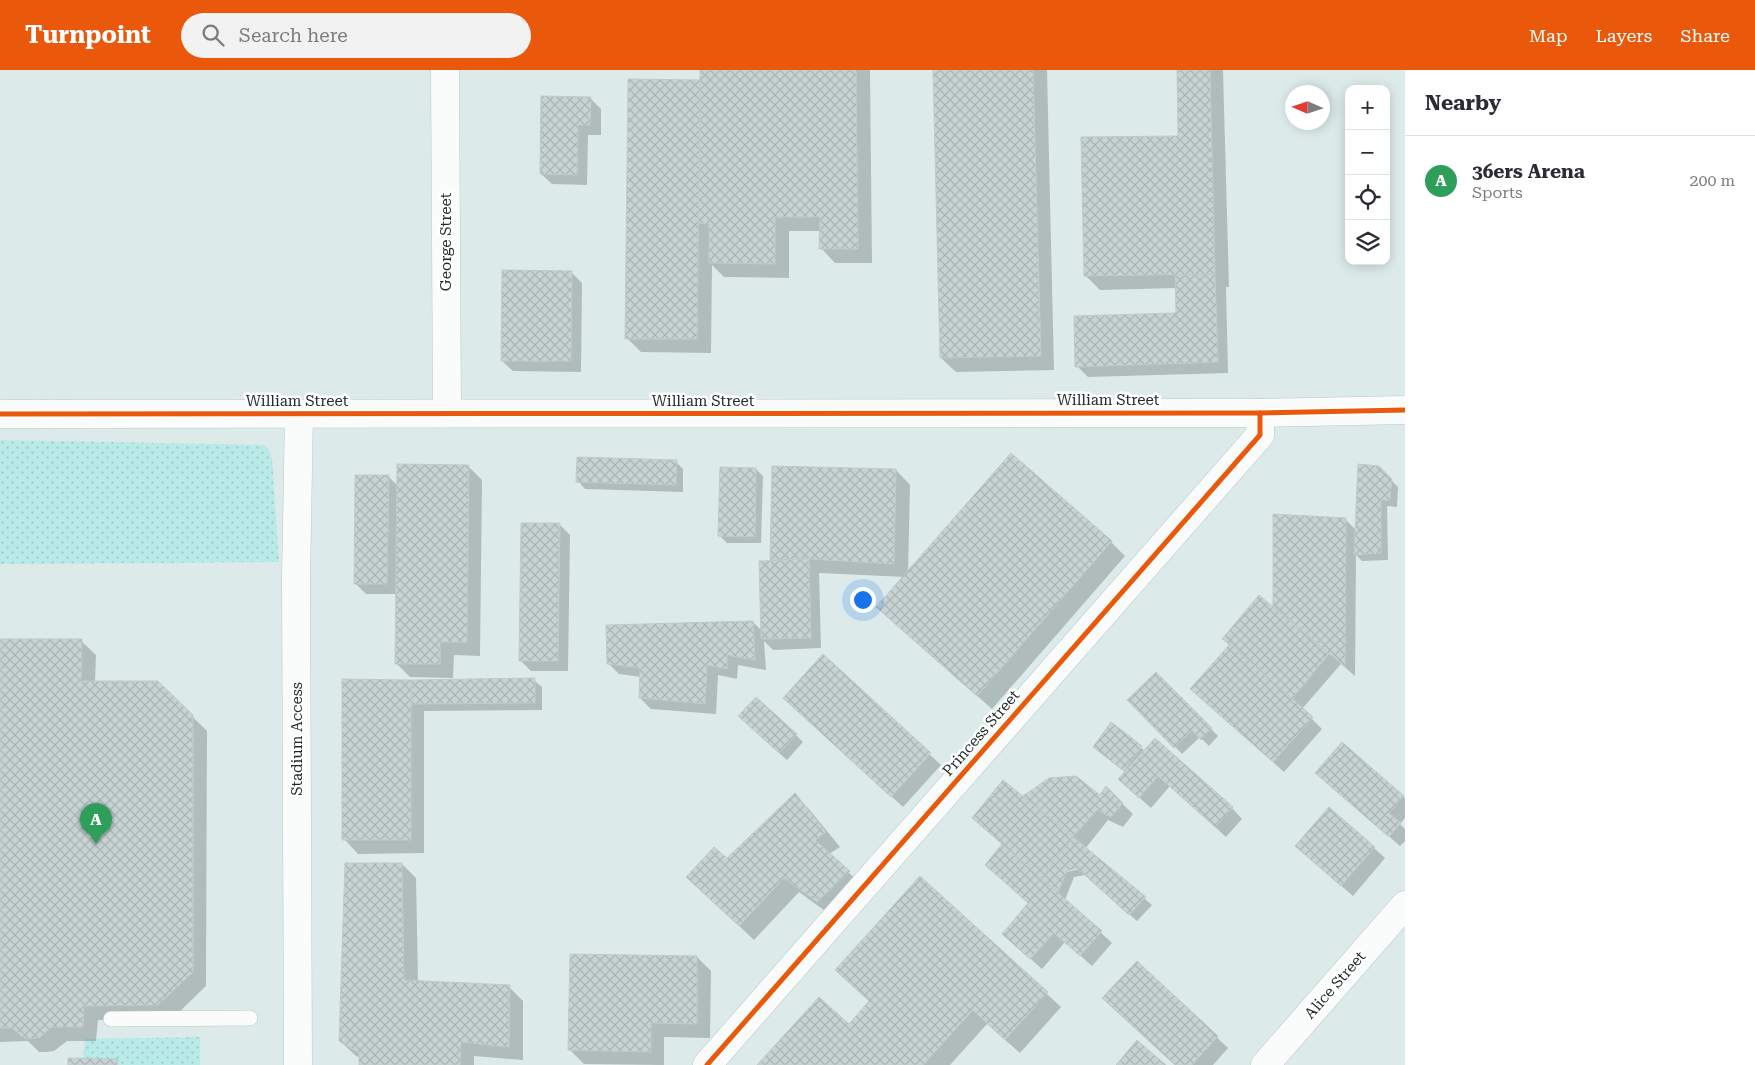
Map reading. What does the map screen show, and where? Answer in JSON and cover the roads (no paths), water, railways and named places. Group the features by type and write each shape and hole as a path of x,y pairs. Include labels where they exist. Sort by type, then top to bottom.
{"street":[{"name":"George Street","path":"445,70 447,413"},
{"name":"William Street","path":"0,414 1260,413 1405,410"},
{"name":"Princess Street","path":"707,1065 1260,435 1260,413"},
{"name":"Stadium Access","path":"298,1065 296,579 299,414"},
{"name":"Alice Street","path":"1265,1065 1405,906"}],"lane":[{"path":"111,1019 250,1018"}],"place":[{"name":"36ers Arena","path":"96,844"}]}
